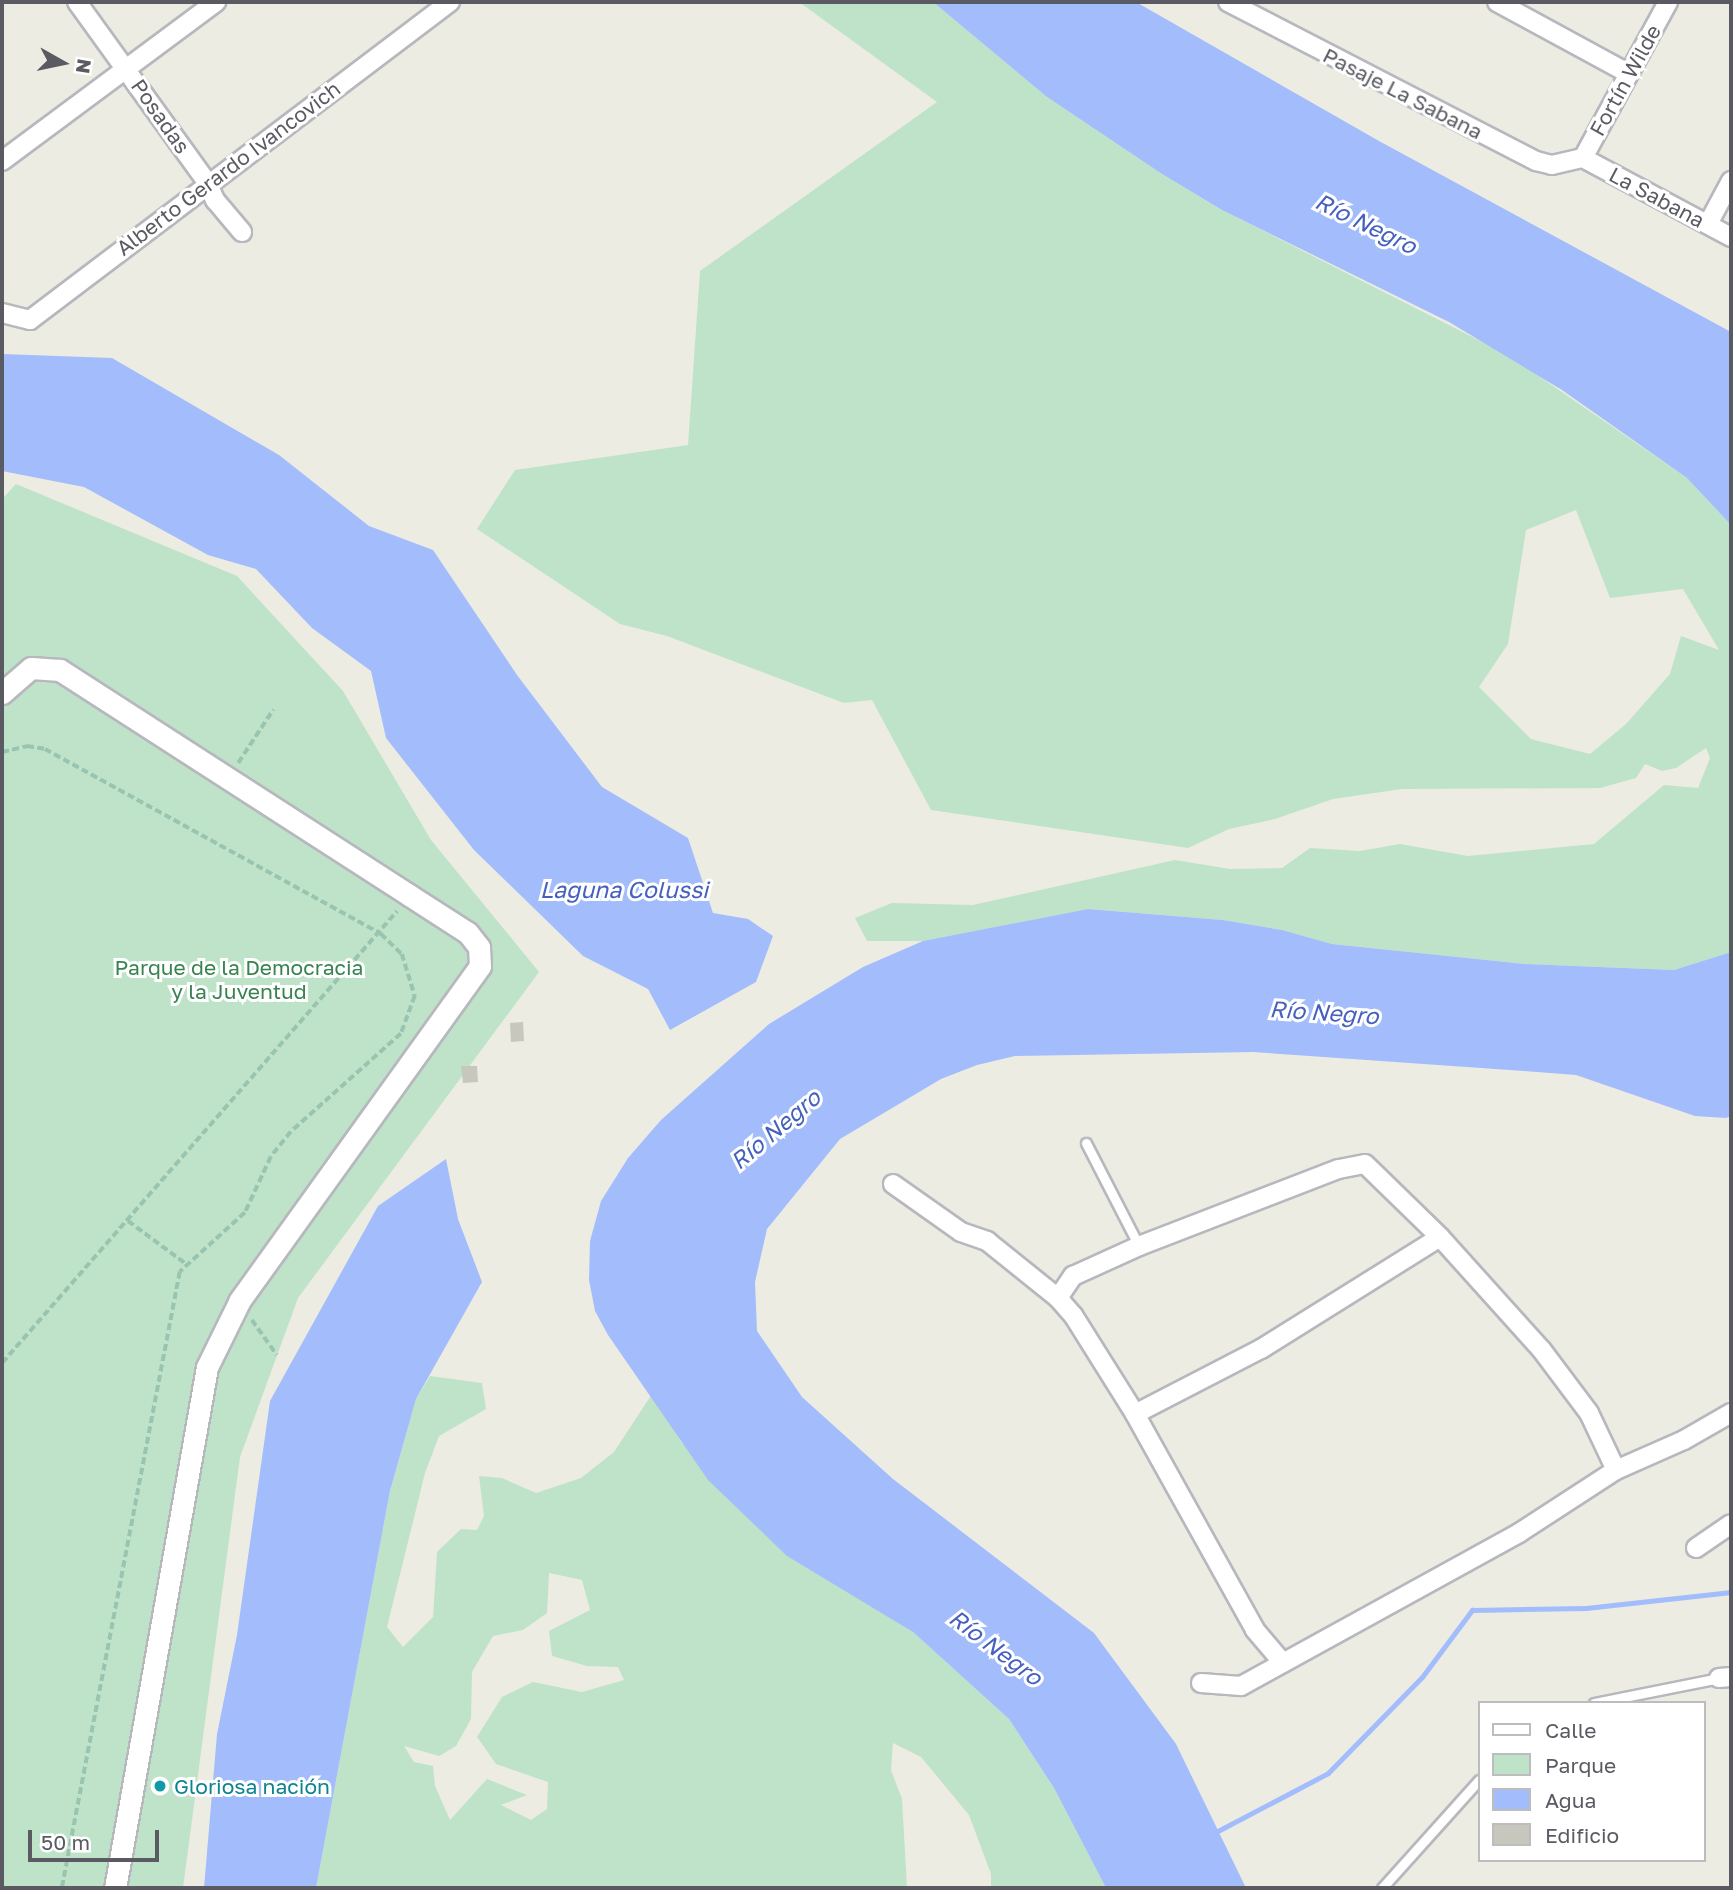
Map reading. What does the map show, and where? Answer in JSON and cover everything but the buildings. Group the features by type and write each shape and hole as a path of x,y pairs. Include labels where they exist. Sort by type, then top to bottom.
{"street":[{"name":"Posadas","path":"77,2 128,69 207,182 215,200 242,232"},
{"path":"2,161 216,2"},
{"name":"Alberto Gerardo Ivancovich","path":"2,313 30,320 207,182 450,2"},
{"path":"1497,2 1628,73"},
{"name":"Fortín Wilde","path":"1583,158 1668,2"},
{"name":"Pasaje La Sabana","path":"1236,4 1536,161 1552,165 1583,158"},
{"name":"La Sabana","path":"1583,158 1731,237"},
{"path":"1708,224 1731,181"},
{"path":"2,693 31,668 60,670 226,780 468,933 479,947 480,966 239,1302 207,1367 115,1888"},
{"path":"1058,1298 1073,1276 1139,1246 1339,1169 1365,1164 1440,1237 1541,1349 1589,1413 1616,1470"},
{"path":"893,1184 961,1232 987,1241 1058,1298 1135,1414 1249,1620 1283,1663"},
{"path":"1135,1414 1261,1349 1440,1237"},
{"path":"1201,1683 1241,1686 1519,1533 1616,1470 1684,1440 1731,1413"},
{"path":"1696,1548 1731,1524"}],"lane":[{"path":"1086,1143 1139,1246"},
{"path":"1604,1701 1725,1678"},
{"path":"1382,1888 1478,1781"}],"path":[{"path":"226,780 273,710"},
{"path":"2,751 27,746 52,753 380,934"},
{"path":"2,1363 380,934 409,895"},
{"path":"128,1221 185,1263"},
{"path":"239,1302 277,1355"}],"green space":[{"path":"799,2 933,2 1047,97 1162,174 1222,210 1508,355 1687,478 1731,525 1731,952 1674,970 1525,964 1332,944 1282,930 1223,920 1089,909 923,941 867,941 855,918 892,903 973,905 1175,860 1230,869 1282,868 1310,848 1360,851 1400,844 1468,856 1594,844 1664,785 1698,788 1710,758 1706,748 1676,768 1662,771 1645,764 1636,778 1600,788 1402,789 1333,799 1275,819 1229,829 1188,848 931,810 872,700 844,703 667,636 620,624 477,529 515,470 688,445 700,271 937,102","holes":["1576,510 1610,598 1683,589 1719,650 1681,636 1670,674 1626,724 1590,754 1531,739 1479,687 1508,644 1526,530"]},
{"name":"Parque de la Democracia y la Juventud","path":"16,484 237,576 343,691 431,840 539,972 298,1298 240,1457 183,1888 2,1888 2,499"},
{"path":"430,1376 482,1383 486,1409 439,1436 425,1473 387,1627 403,1647 433,1617 437,1552 461,1529 477,1530 484,1516 479,1476 502,1478 536,1493 581,1478 614,1452 652,1394 682,1443 867,1602 913,1632 1009,1719 1054,1788 1106,1888 991,1888 991,1874 969,1815 921,1757 893,1743 891,1770 902,1799 907,1888 316,1888 390,1491 416,1399","holes":["549,1573 582,1580 590,1610 549,1631 552,1656 587,1666 618,1667 624,1680 582,1692 533,1682 502,1697 477,1737 496,1764 548,1782 547,1809 531,1820 501,1805 527,1795 487,1779 450,1820 435,1786 433,1766 414,1762 404,1746 439,1756 456,1746 471,1719 472,1672 493,1636 523,1630 547,1613"]}],"water":[{"name":"Río Negro","path":"933,2 1136,2 1379,141 1731,332 1731,525 1687,478 1562,390 1449,322 1222,210 1162,174 1047,97"},
{"name":"Laguna Colussi","path":"2,354 112,358 279,455 369,526 433,550 517,675 602,787 688,838 713,913 748,919 773,936 756,982 670,1030 648,989 583,956 474,850 386,738 371,671 312,628 256,569 208,555 84,487 2,471"},
{"name":"Río Negro","path":"1088,909 1223,920 1282,930 1332,944 1525,964 1674,970 1731,952 1731,1116 1726,1118 1695,1116 1576,1075 1253,1052 1015,1056 977,1065 941,1079 840,1139 767,1229 755,1282 757,1331 802,1397 893,1479 1094,1633 1176,1744 1246,1888 1106,1888 1054,1788 1009,1719 913,1632 787,1556 708,1480 608,1335 595,1311 589,1280 590,1241 601,1201 628,1158 661,1120 769,1024 863,967 923,941"},
{"path":"446,1159 458,1219 482,1282 416,1399 390,1491 316,1888 204,1888 217,1734 237,1635 270,1401 378,1206"}],"waterway":[{"path":"1212,1834 1328,1773 1422,1677 1472,1610 1586,1608 1731,1592"}],"place":[{"name":"Gloriosa nación","path":"160,1786"}]}
